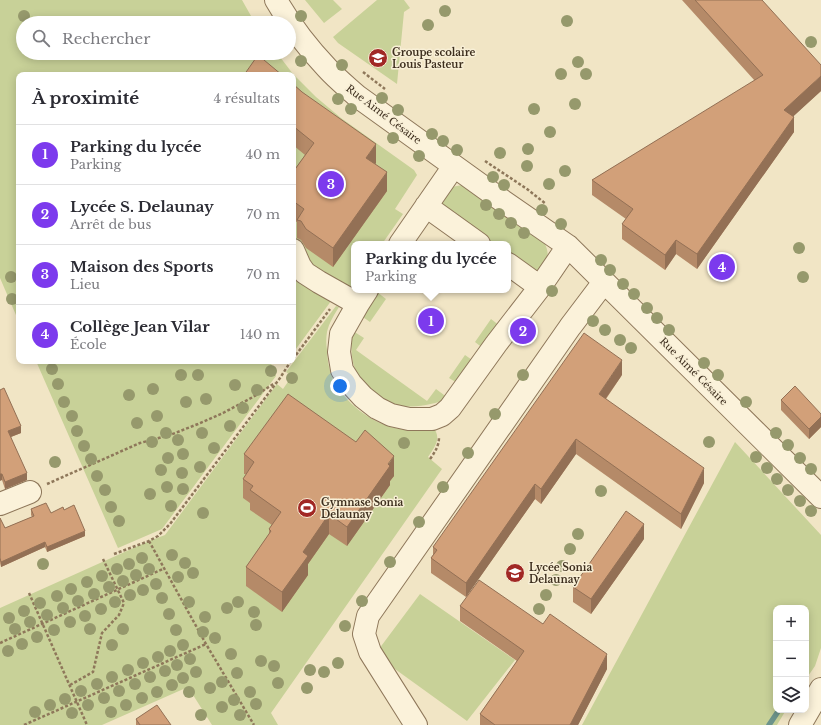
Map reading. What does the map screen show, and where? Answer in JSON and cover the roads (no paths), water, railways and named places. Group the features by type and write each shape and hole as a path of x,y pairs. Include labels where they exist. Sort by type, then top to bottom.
{"street":[{"name":"Rue Aimé Césaire","path":"276,0 286,16"},
{"name":"Rue Aimé Césaire","path":"296,30 327,68 357,96 568,246 821,497"},
{"path":"402,241 454,166"},
{"path":"426,206 475,241"},
{"path":"296,257 305,273 355,296 340,334 339,352 342,370 351,384 377,408 390,415 409,419 432,419 450,408 540,287 568,246"},
{"path":"511,266 540,287"},
{"path":"416,725 370,652 364,634 368,616 570,327 604,282"},
{"path":"0,504 30,492"},
{"path":"800,725 821,689"}],"waterway":[{"path":"769,725 777,713"}],"place":[{"name":"Groupe scolaire Louis Pasteur","path":"378,58"},
{"name":"Maison des Sports","path":"331,184"},
{"name":"Collège Jean Vilar","path":"722,267"},
{"name":"Parking du lycée","path":"431,321"},
{"name":"Lycée S. Delaunay","path":"523,331"},
{"name":"Gymnase Sonia Delaunay","path":"307,508"},
{"name":"Lycée Sonia Delaunay","path":"515,573"}]}
